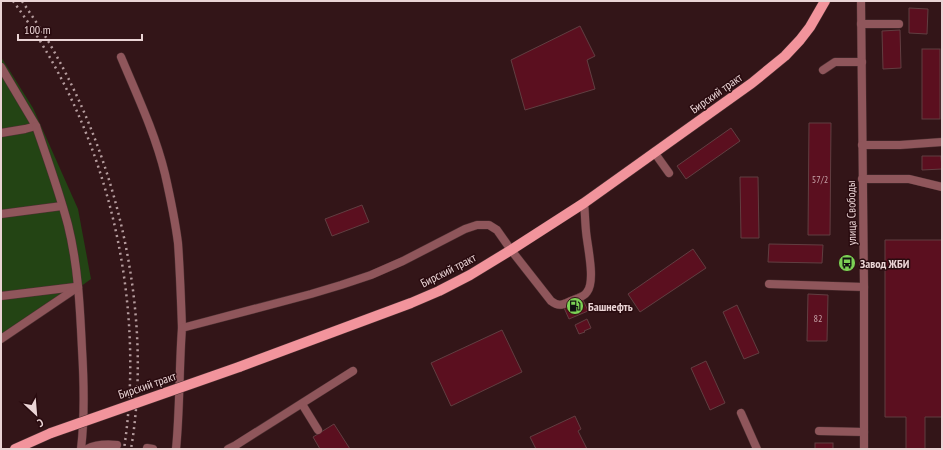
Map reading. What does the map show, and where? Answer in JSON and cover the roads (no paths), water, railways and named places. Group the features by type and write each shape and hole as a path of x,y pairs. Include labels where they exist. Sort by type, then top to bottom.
{"main road":[{"name":"Бирский тракт","path":"15,449 51,433 239,367 411,303 470,275 584,202 752,83 785,56 800,40 810,27 824,1"}],"street":[{"name":"улица Свободы","path":"861,1 864,449"},
{"path":"862,24 899,24"},
{"path":"121,57 153,134 173,210 178,242 182,328 176,449"},
{"path":"823,70 835,62 862,62"},
{"path":"1,67 36,126 68,225 74,254 81,317 84,378 84,414 81,449"},
{"path":"1,133 36,126"},
{"path":"862,145 900,145 942,142"},
{"path":"654,152 669,173"},
{"path":"862,179 909,179 942,187"},
{"path":"182,328 303,296 371,275 403,261 465,229 477,225 489,225 497,230 551,301 561,305 584,296 590,287 592,278 584,202"},
{"path":"1,214 62,206"},
{"path":"769,284 864,286"},
{"path":"1,296 78,287"},
{"path":"1,340 78,287"},
{"path":"228,449 238,447 353,371"},
{"path":"302,404 318,430"},
{"path":"740,413 757,449"},
{"path":"819,432 864,432"},
{"path":"87,449 103,444 117,444"}],"railway":[{"path":"13,1 45,50 73,102 95,157 112,214 124,273 129,332 130,391 124,449"},
{"path":"22,1 52,48 78,100 98,147 114,196 126,246 134,297 138,348 137,399 131,449"}],"place":[{"name":"Завод ЖБИ","path":"847,263"},
{"name":"Башнефть","path":"575,306"}]}
